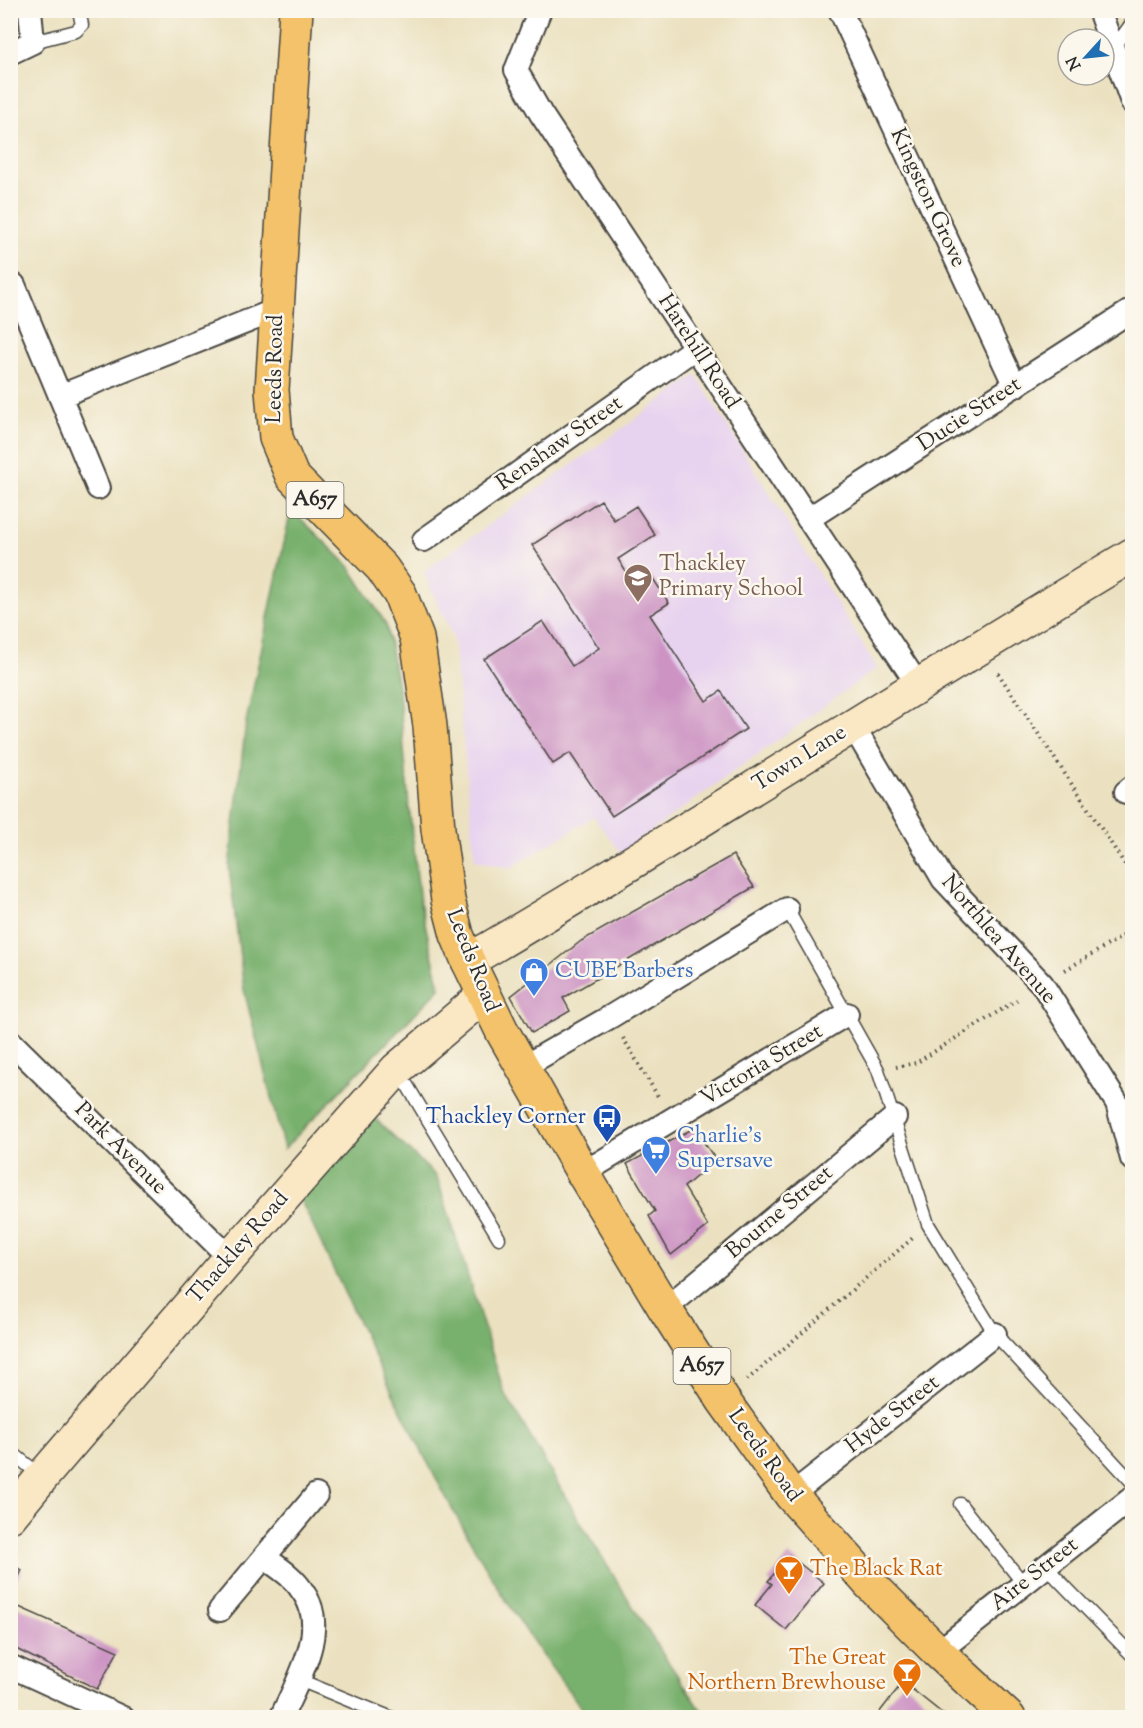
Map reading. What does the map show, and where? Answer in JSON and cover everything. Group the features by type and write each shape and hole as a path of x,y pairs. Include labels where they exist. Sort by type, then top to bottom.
{"main road":[{"name":"Leeds Road","path":"296,10 272,390 276,438 291,476 382,568 400,594 417,638 429,726 438,829 448,900 457,935 483,996 583,1173 723,1400 791,1495 870,1584 1009,1718"}],"street":[{"path":"10,53 33,42 30,10"},
{"name":"Harehill Road","path":"540,10 516,70 541,114 918,685"},
{"name":"Kingston Grove","path":"840,10 1015,386"},
{"path":"1099,10 1105,27"},
{"path":"1116,57 1132,102"},
{"path":"14,285 98,488"},
{"path":"60,396 276,310"},
{"name":"Ducie Street","path":"808,519 1132,310"},
{"name":"Renshaw Street","path":"424,540 695,348"},
{"name":"Town Lane","path":"468,961 728,805 981,645 1132,555"},
{"name":"Northlea Avenue","path":"853,726 943,879 1042,984 1117,1103 1132,1159"},
{"path":"523,1067 787,909"},
{"name":"Thackley Road","path":"10,1516 230,1258 398,1070 483,996"},
{"name":"Victoria Street","path":"583,1173 847,1014"},
{"name":"Park Avenue","path":"10,1041 230,1258"},
{"name":"Bourne Street","path":"665,1309 895,1116"},
{"name":"Hyde Street","path":"791,1495 995,1334"},
{"path":"220,1610 316,1495"},
{"name":"Aire Street","path":"938,1652 1132,1498"},
{"path":"265,1558 293,1579 304,1593 312,1610 315,1625 312,1641 281,1718"},
{"path":"10,1666 123,1718"}],"lane":[{"path":"33,42 76,31 82,25 79,10"},
{"path":"1116,45 1132,23"},
{"path":"787,909 878,1070 895,1116 928,1224 995,1334 1132,1482"},
{"path":"398,1070 499,1238"},
{"path":"10,1451 42,1477"},
{"path":"960,1504 1023,1583"},
{"path":"1045,1566 1132,1655"},
{"path":"297,1679 392,1718"}],"path":[{"path":"981,645 1132,874"},
{"path":"1124,936 1132,931"},
{"path":"610,1017 672,1120"},
{"path":"723,1400 928,1224"}],"shaded area":[{"name":"Thackley Primary School","path":"696,375 877,668 621,853 594,817 510,868 475,860 453,636 423,572"}],"green space":[{"path":"291,509 349,566 386,624 399,692 420,902 440,988 284,1149 244,990 229,867 246,722"},
{"path":"369,1113 437,1177 504,1392 582,1525 658,1647 706,1717 589,1717 544,1657 503,1596 465,1532 429,1466 299,1197"}],"building":[{"path":"601,500 614,520 636,506 655,535 618,559 634,585 650,574 669,603 650,615 706,701 721,691 746,729 612,816 570,753 553,764 484,659 543,621 572,666 599,648 532,545"},
{"path":"733,855 754,887 563,998 570,1011 532,1033 511,996 581,941"},
{"path":"694,1128 716,1160 684,1187 708,1226 671,1255 649,1216 655,1211 627,1164"},
{"name":"The Black Rat","path":"789,1555 824,1583 786,1630 755,1605 772,1584 768,1581"},
{"path":"10,1564 22,1570 10,1595"},
{"path":"10,1603 118,1651 97,1689 10,1646"},
{"name":"The Great Northern Brewhouse","path":"903,1682 943,1714 940,1718 875,1718"}],"place":[{"name":"Thackley Primary School","path":"638,604"},
{"name":"CUBE Barbers","path":"534,998"},
{"name":"Thackley Corner","path":"607,1144"},
{"name":"Charlie's Supersave","path":"656,1176"},
{"name":"The Black Rat","path":"789,1596"},
{"name":"The Great Northern Brewhouse","path":"907,1698"}]}
